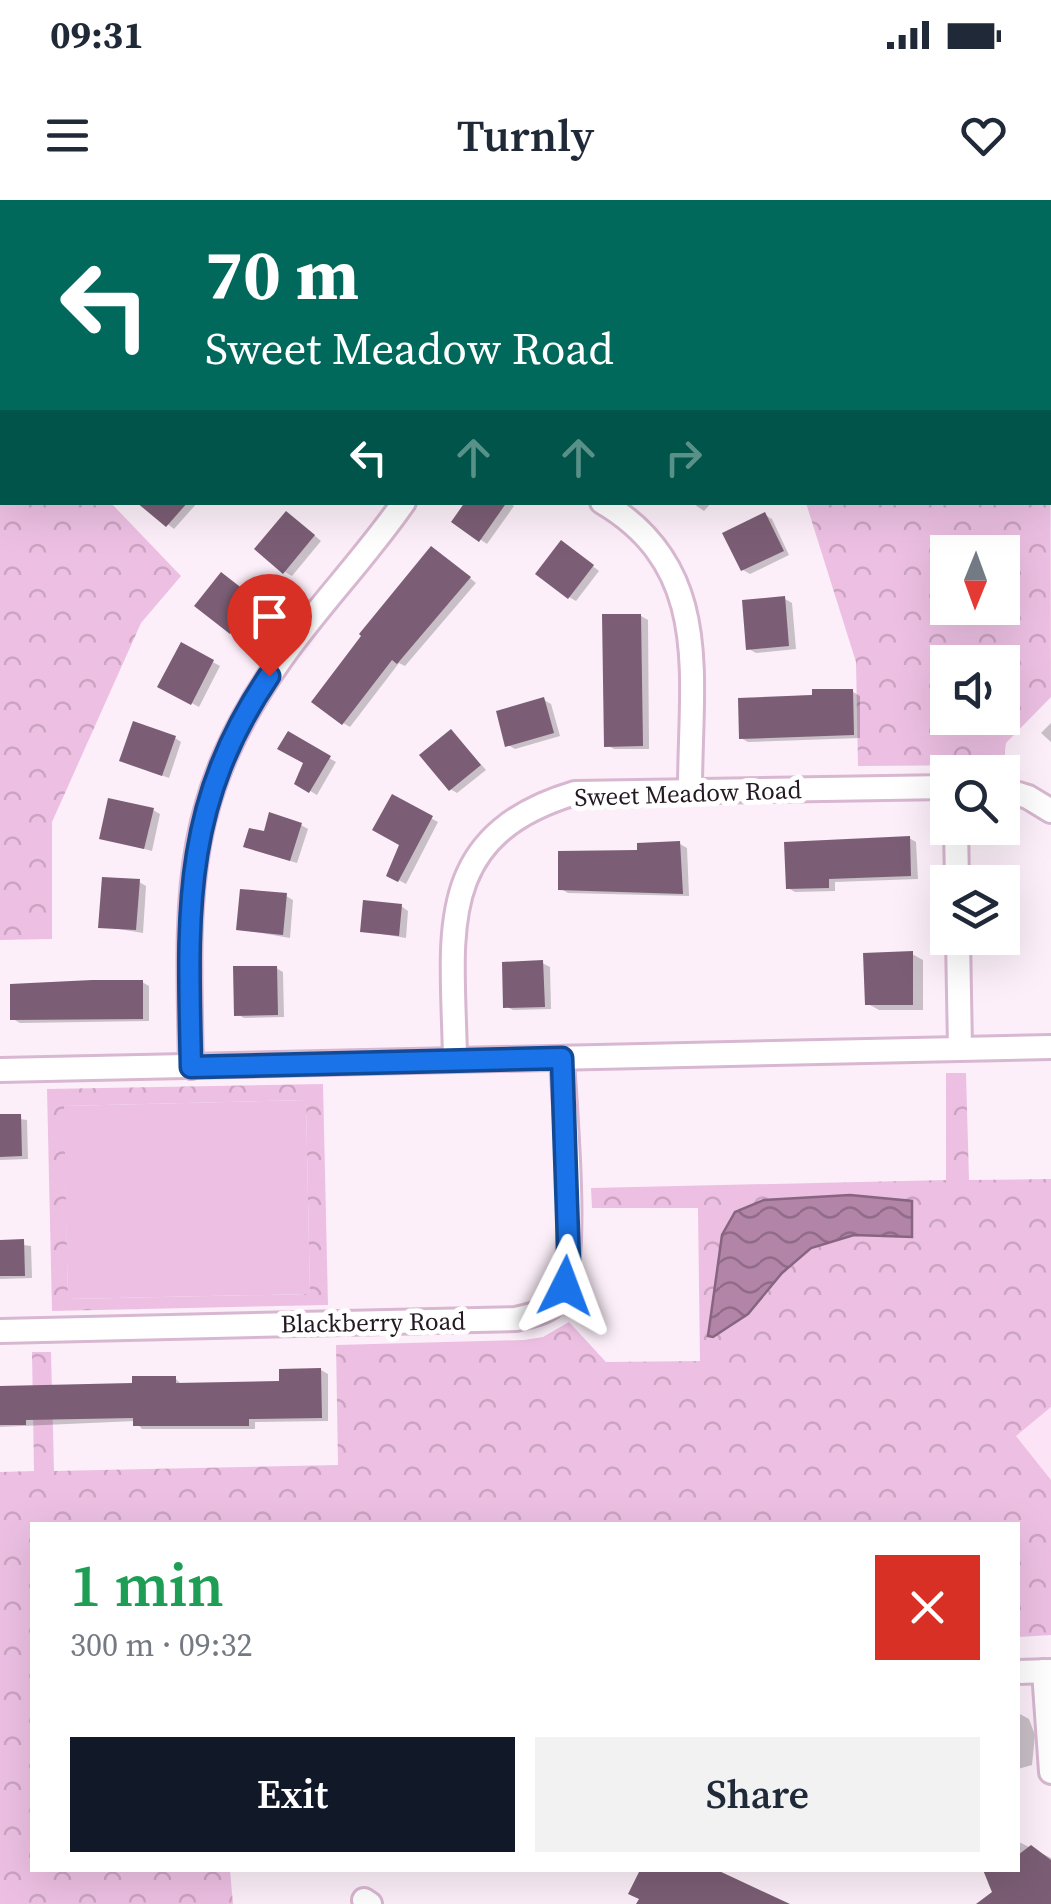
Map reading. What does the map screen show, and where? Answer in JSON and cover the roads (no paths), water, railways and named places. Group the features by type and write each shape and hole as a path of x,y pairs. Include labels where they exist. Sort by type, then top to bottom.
{"street":[{"path":"191,1067 190,876 211,790 254,698 402,505"},
{"path":"606,505 643,530 674,573 685,600 690,634 690,789"},
{"name":"Sweet Meadow Road","path":"455,1059 453,942 458,899 469,869 496,832 532,806 575,793 930,787"},
{"path":"1020,795 1051,811"},
{"path":"958,955 960,1048"},
{"path":"0,1070 1051,1047"},
{"name":"Blackberry Road","path":"0,1331 516,1318 542,1312 556,1303 569,1268 562,1058"},
{"path":"1020,1672 1047,1671 1051,1772"}],"water":[{"path":"850,1195 912,1201 912,1237 854,1235 811,1248 782,1273 748,1314 713,1337 708,1336 722,1235 735,1212 764,1200"}]}
